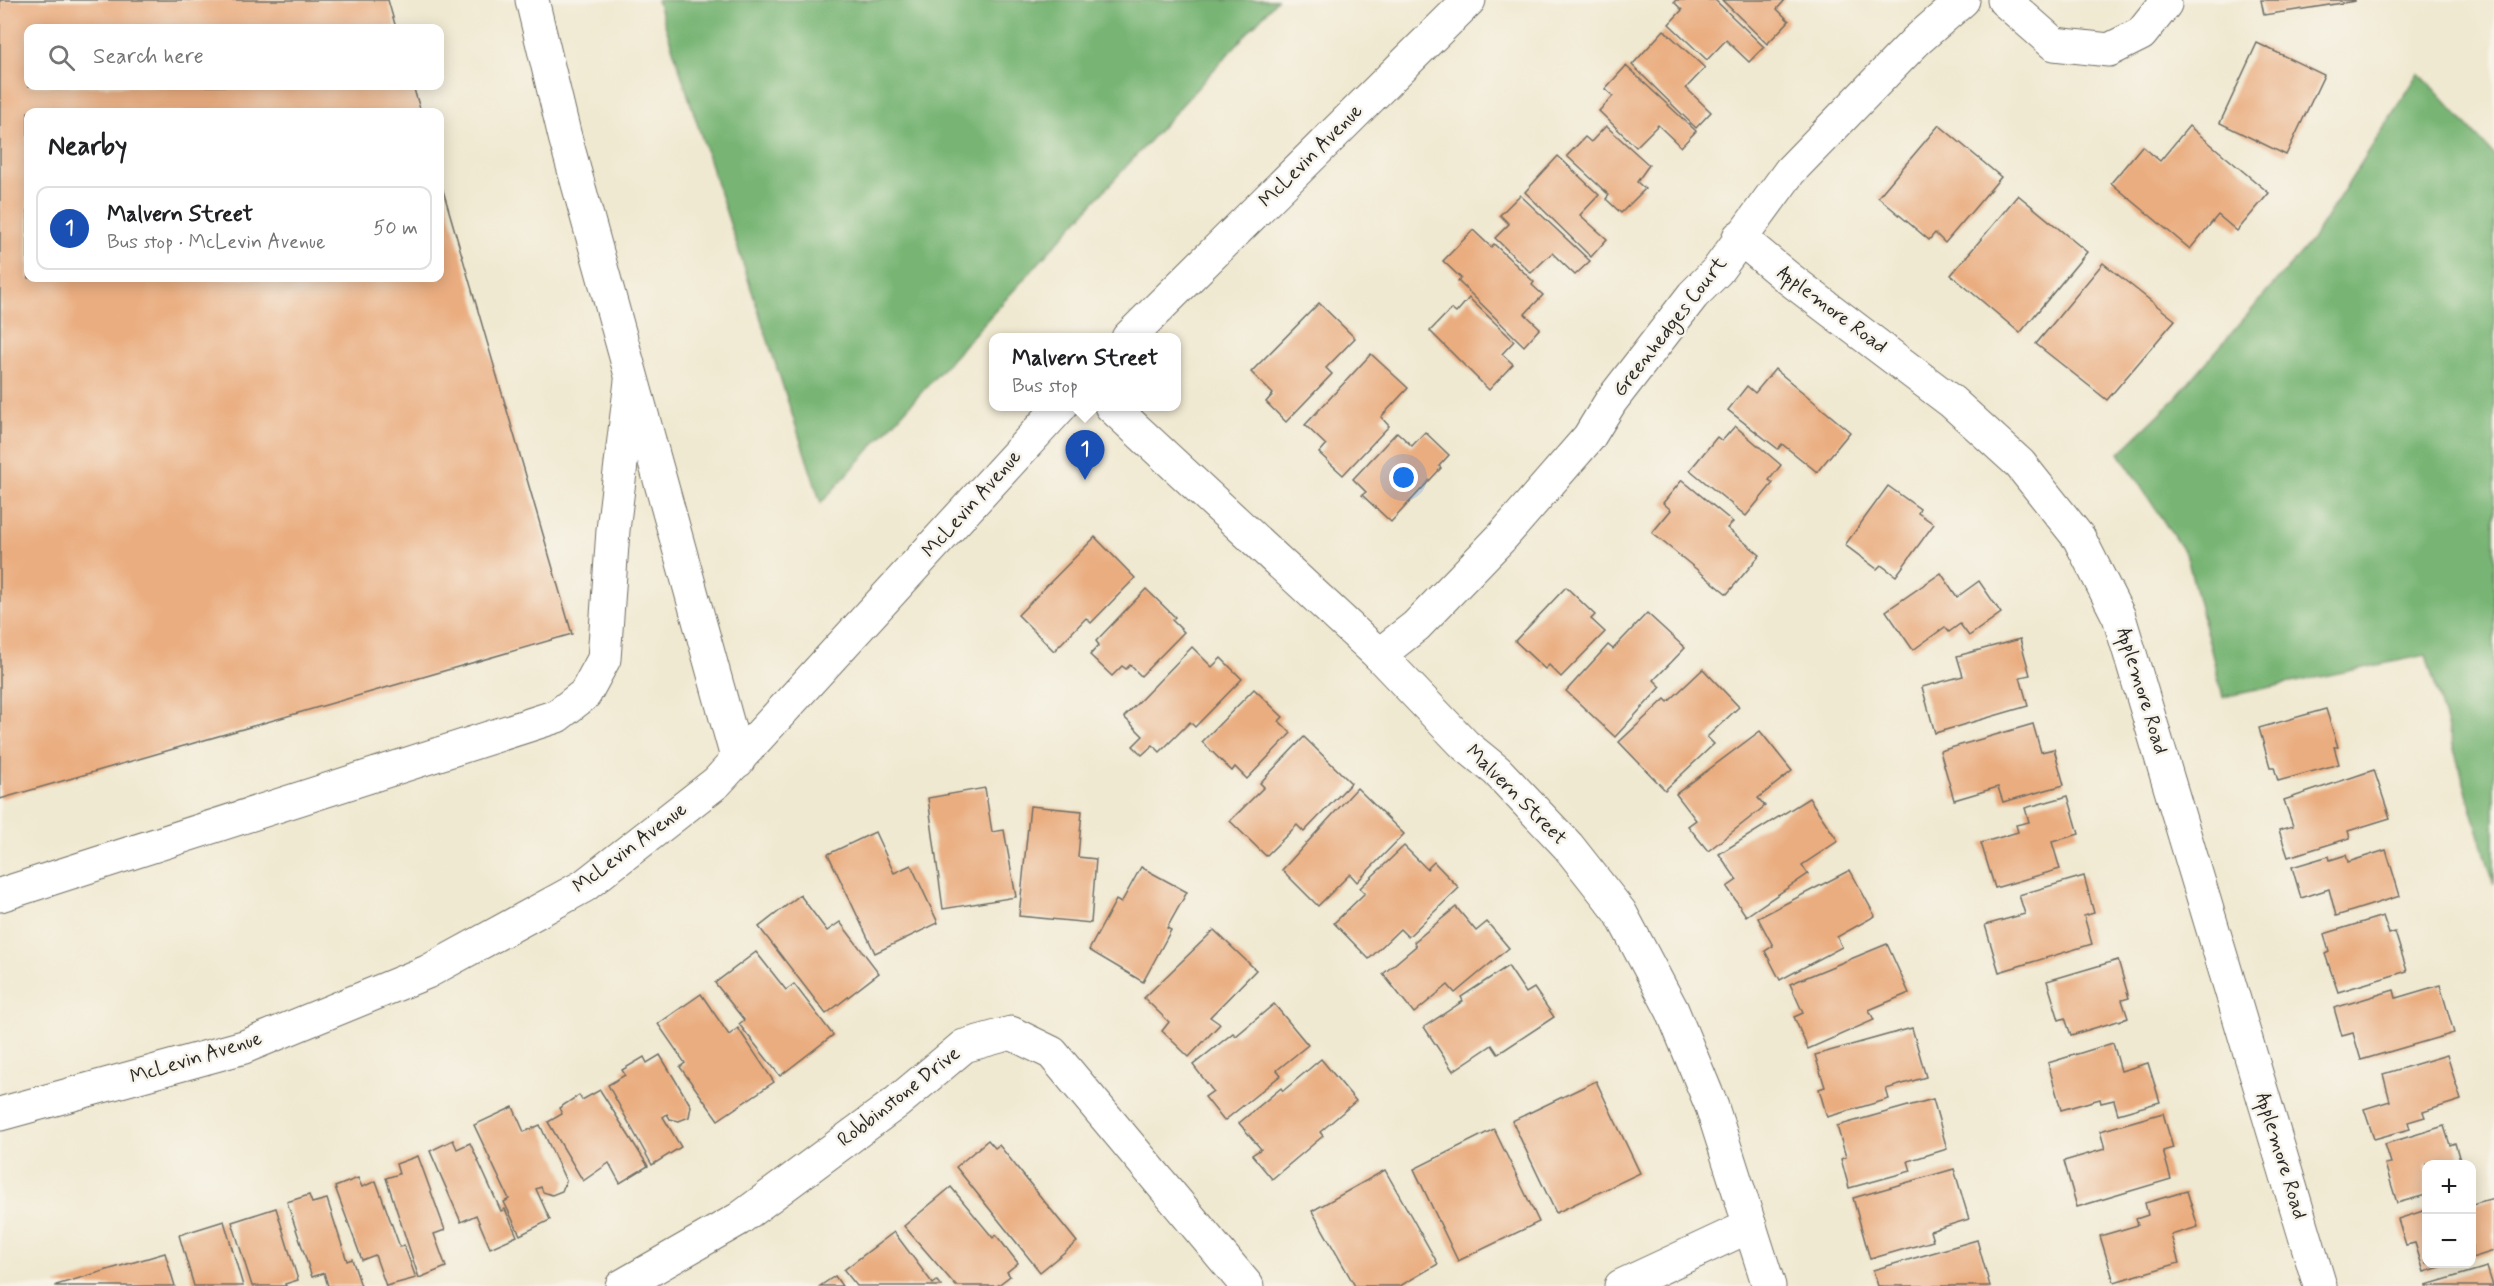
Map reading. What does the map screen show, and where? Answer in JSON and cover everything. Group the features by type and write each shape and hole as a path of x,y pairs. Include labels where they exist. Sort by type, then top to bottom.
{"street":[{"path":"531,0 565,137 631,381 738,761"},
{"name":"McLevin Avenue","path":"1133,333 1469,0"},
{"name":"Greenhedges Court","path":"1379,655 1416,626 1502,537 1588,437 1611,401 1694,295 1717,271 1739,237 1790,171 1916,41 1964,0"},
{"path":"2004,0 2054,44 2109,50 2141,34 2165,4 2164,0"},
{"name":"Applemore Road","path":"1739,237 1787,278 1851,323 1952,402 2020,464 2079,538 2120,617 2320,1286"},
{"path":"0,895 557,716 585,694 604,659 613,530 631,381"},
{"name":"McLevin Avenue","path":"0,1114 244,1047 427,972 584,886 717,782 738,761 1056,411"},
{"name":"Malvern Street","path":"1116,411 1379,655 1465,745 1497,771 1568,846 1620,912 1672,1010 1712,1107 1769,1286"},
{"name":"Robbinstone Drive","path":"622,1286 739,1219 896,1103 964,1046 1011,1033 1052,1053 1246,1286"},
{"path":"1621,1286 1750,1226"}],"green space":[{"path":"657,0 1277,0 821,503"},
{"path":"2419,73 2494,155 2494,884 2426,655 2223,697 2187,557 2119,453 2172,402 2312,240"}],"building":[{"path":"0,0 388,0 395,24 24,24 24,90 414,90 420,108 24,108 24,282 444,282 444,194 572,634 0,799"},
{"path":"1676,0 1715,0 1764,47 1749,62 1726,40 1707,60 1669,24 1682,10 1674,2"},
{"path":"1722,0 1785,0 1777,9 1789,21 1767,44"},
{"path":"2261,0 2355,0 2355,1 2264,15"},
{"path":"1664,30 1705,68 1686,88 1711,112 1696,128 1632,65"},
{"path":"2257,43 2324,75 2286,155 2220,123"},
{"path":"1626,66 1696,131 1681,147 1658,125 1636,147 1599,111 1613,96 1605,89"},
{"path":"1939,125 2001,177 1945,243 1935,233 1929,240 1878,197"},
{"path":"1606,126 1649,165 1637,182 1645,189 1621,213 1606,199 1609,195 1567,156 1585,137 1591,142"},
{"path":"2189,126 2269,193 2237,231 2218,215 2190,249 2111,183 2142,146 2160,161"},
{"path":"1558,156 1599,195 1580,215 1607,239 1591,257 1525,192"},
{"path":"1520,195 1590,261 1575,275 1552,253 1531,273 1495,238 1509,224 1500,215"},
{"path":"2018,195 2087,252 2020,333 1951,275"},
{"path":"1473,230 1491,247 1494,244 1534,282 1532,285 1543,295 1525,314 1540,328 1524,346 1458,281 1461,278 1443,261"},
{"path":"2103,263 2175,320 2107,400 2036,344"},
{"path":"1469,298 1514,341 1502,354 1513,364 1489,390 1430,331 1451,309 1456,313"},
{"path":"1319,303 1355,338 1326,368 1332,374 1286,422 1266,402 1273,394 1251,372"},
{"path":"1371,354 1408,388 1381,417 1389,426 1343,475 1319,453 1326,445 1305,425"},
{"path":"1775,369 1850,432 1817,472 1782,444 1778,449 1728,410 1747,386 1755,393"},
{"path":"1735,426 1781,465 1769,480 1773,483 1746,516 1690,470 1717,437 1722,441"},
{"path":"1397,432 1412,446 1425,432 1449,455 1439,466 1441,468 1391,522 1362,495 1366,492 1353,479"},
{"path":"1682,480 1733,522 1727,528 1760,555 1727,594 1652,533 1671,510 1663,503"},
{"path":"1888,486 1920,509 1918,513 1934,524 1896,576 1881,565 1877,569 1845,545"},
{"path":"1095,537 1135,578 1091,623 1086,618 1054,651 1018,615"},
{"path":"1941,573 1957,597 1979,581 2001,613 1969,636 1960,624 1949,632 1945,627 1913,650 1886,611"},
{"path":"1566,587 1595,615 1591,619 1605,632 1561,677 1549,665 1545,669 1515,641"},
{"path":"1146,589 1175,617 1172,620 1184,632 1141,676 1130,665 1126,669 1122,666 1112,676 1090,655 1099,645 1096,641"},
{"path":"1647,613 1685,648 1654,680 1661,687 1615,737 1566,691 1608,645 1613,649"},
{"path":"2020,639 2030,675 2020,677 2028,706 1935,733 1922,687 1963,676 1957,656"},
{"path":"1192,647 1212,667 1221,658 1242,679 1195,727 1190,722 1160,752 1153,745 1142,755 1133,746 1143,736 1124,717"},
{"path":"1703,669 1739,707 1707,737 1714,744 1665,790 1619,742 1665,699 1668,702"},
{"path":"1254,689 1283,717 1279,721 1291,733 1247,779 1235,767 1232,771 1202,742"},
{"path":"2326,709 2338,747 2334,747 2339,764 2278,781 2274,767 2270,767 2259,728"},
{"path":"2033,724 2041,752 2054,749 2064,785 2003,802 1998,787 1954,800 1940,751"},
{"path":"1760,731 1792,771 1758,798 1765,806 1708,851 1688,826 1696,820 1676,794"},
{"path":"1304,737 1351,783 1304,832 1297,825 1266,856 1230,821 1264,787 1260,783"},
{"path":"2374,770 2390,818 2348,831 2350,838 2288,857 2279,830 2293,826 2284,800"},
{"path":"985,788 992,832 1004,830 1016,897 943,909 928,798"},
{"path":"1357,788 1404,834 1357,882 1350,874 1318,906 1282,870"},
{"path":"2068,796 2079,834 2052,842 2060,869 1995,888 1981,843 2018,832 2016,825 2029,822 2025,808"},
{"path":"1809,798 1838,841 1802,865 1808,874 1746,916 1727,887 1737,880 1719,854"},
{"path":"1030,806 1082,811 1078,857 1096,859 1091,923 1019,916"},
{"path":"875,832 894,873 911,865 938,923 875,953 828,854"},
{"path":"1404,846 1427,869 1434,862 1459,888 1408,937 1400,929 1369,959 1334,923 1365,893 1360,888"},
{"path":"2386,850 2400,896 2336,916 2329,889 2301,898 2292,867 2329,856 2330,860 2346,855 2348,862"},
{"path":"1141,867 1187,892 1167,928 1171,930 1143,982 1089,950 1116,900 1121,903"},
{"path":"1850,870 1875,916 1837,937 1842,947 1780,980 1765,951 1773,946 1758,918"},
{"path":"2084,876 2094,913 2084,916 2092,944 1999,972 1985,925 2025,914 2019,895"},
{"path":"800,895 827,931 840,922 879,973 826,1014 759,927"},
{"path":"1456,907 1476,931 1487,922 1509,948 1455,993 1448,985 1414,1013 1383,974 1416,946 1414,942"},
{"path":"2383,916 2389,934 2395,932 2407,971 2338,992 2325,954 2329,952 2324,934"},
{"path":"1214,930 1256,970 1210,1017 1220,1024 1189,1057 1162,1031 1169,1022 1144,998"},
{"path":"1887,944 1909,993 1869,1010 1874,1020 1808,1049 1794,1017 1803,1013 1790,984"},
{"path":"756,952 786,990 794,984 833,1035 780,1076 739,1024 744,1020 715,983"},
{"path":"2118,960 2129,998 2122,1000 2128,1018 2071,1035 2065,1018 2059,1020 2047,981"},
{"path":"1508,966 1526,993 1534,988 1554,1017 1498,1054 1492,1045 1453,1071 1424,1027 1463,1001 1461,997"},
{"path":"2440,985 2454,1033 2361,1060 2353,1033 2342,1036 2334,1008 2394,990 2396,998"},
{"path":"701,994 729,1035 738,1028 774,1082 718,1120 680,1067 685,1063 658,1024"},
{"path":"1274,1004 1308,1045 1277,1070 1281,1075 1224,1121 1205,1097 1213,1091 1193,1065 1233,1033 1236,1036"},
{"path":"1912,1028 1926,1077 1886,1089 1889,1099 1827,1117 1819,1089 1825,1087 1815,1055"},
{"path":"2113,1043 2121,1071 2148,1063 2160,1102 2118,1114 2114,1100 2101,1103 2100,1099 2061,1110 2048,1063"},
{"path":"660,1055 691,1106 689,1117 679,1121 670,1119 667,1114 663,1117 681,1147 652,1165 608,1085 625,1075 622,1070 644,1057 647,1063"},
{"path":"2447,1055 2461,1100 2423,1112 2425,1117 2408,1122 2410,1129 2374,1139 2364,1109 2390,1101 2383,1074"},
{"path":"1321,1059 1356,1101 1320,1132 1323,1136 1272,1179 1252,1155 1261,1149 1239,1123 1281,1088 1283,1091"},
{"path":"1596,1081 1640,1173 1556,1213 1512,1121"},
{"path":"600,1090 648,1166 620,1183 609,1163 583,1181 548,1122 562,1114 559,1108 579,1095 582,1100"},
{"path":"1933,1099 1947,1149 1908,1161 1911,1171 1849,1188 1841,1159 1846,1157 1837,1126"},
{"path":"513,1107 524,1132 540,1125 566,1181 562,1191 552,1195 543,1192 541,1187 536,1189 550,1220 520,1235 504,1202 509,1199 474,1125"},
{"path":"2163,1113 2173,1148 2163,1151 2171,1179 2077,1207 2064,1161 2105,1149 2100,1131"},
{"path":"2444,1126 2450,1145 2455,1143 2460,1160 2422,1160 2422,1196 2397,1203 2385,1164 2391,1163 2385,1144"},
{"path":"1494,1129 1539,1222 1458,1261 1414,1169"},
{"path":"453,1140 457,1149 470,1143 501,1211 505,1209 517,1236 490,1248 476,1215 461,1222 430,1151"},
{"path":"988,1140 995,1148 999,1145 1077,1242 1040,1272 956,1167"},
{"path":"418,1156 445,1230 434,1234 446,1267 419,1278 386,1178 399,1174 396,1164"},
{"path":"1954,1169 1969,1219 1930,1231 1933,1241 1870,1259 1853,1198"},
{"path":"1385,1170 1438,1264 1400,1286 1355,1286 1312,1211"},
{"path":"358,1178 362,1187 376,1181 400,1247 404,1245 416,1278 386,1286 375,1255 362,1260 335,1187"},
{"path":"951,1187 993,1238 996,1235 1018,1263 1007,1272 1010,1276 997,1286 956,1286 904,1226"},
{"path":"2187,1191 2198,1227 2171,1235 2179,1263 2114,1282 2100,1236 2138,1225 2136,1219 2148,1215 2145,1203"},
{"path":"309,1195 312,1203 327,1199 347,1261 352,1259 361,1286 328,1286 324,1273 312,1277 287,1202"},
{"path":"2494,1198 2494,1251 2476,1257 2476,1214 2476,1203"},
{"path":"276,1208 298,1280 285,1284 286,1286 252,1286 232,1222"},
{"path":"2422,1211 2422,1266 2415,1243 2406,1245 2398,1219"},
{"path":"224,1221 243,1286 194,1286 179,1235"},
{"path":"894,1232 933,1284 937,1281 941,1286 857,1286 844,1270"},
{"path":"1977,1240 1990,1286 1878,1286 1873,1270"},
{"path":"165,1253 175,1286 56,1286 56,1285"},
{"path":"2487,1267 2493,1286 2426,1286 2426,1285"},
{"path":"2423,1268 2437,1268 2424,1272"},
{"path":"835,1276 842,1286 820,1286"}],"place":[{"name":"Malvern Street","path":"1085,480"}]}
